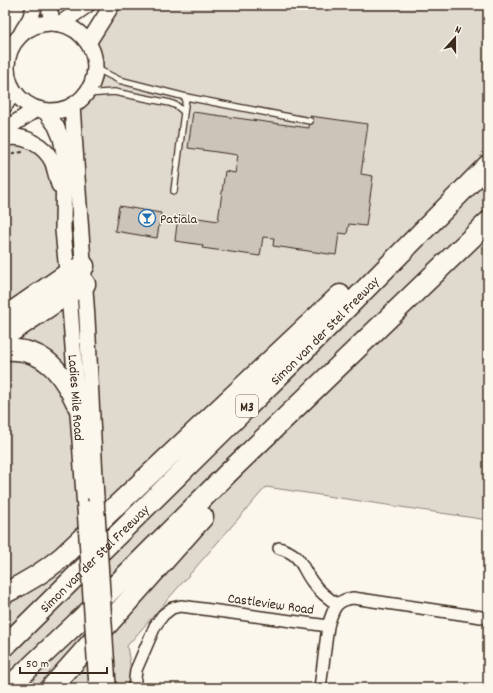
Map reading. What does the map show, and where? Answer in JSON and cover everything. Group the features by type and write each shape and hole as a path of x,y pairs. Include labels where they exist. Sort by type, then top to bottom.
{"highway":[{"name":"Simon van der Stel Freeway","path":"5,646 308,347 488,165"},
{"path":"5,594 24,584 62,557 362,276 414,230 442,210"},
{"name":"M3","path":"8,688 102,599 229,472 488,222"},
{"path":"5,317 76,279"},
{"path":"5,336 76,279"},
{"path":"5,350 20,350 32,353 47,361 70,388 78,406"},
{"path":"51,688 319,385"}],"main road":[{"path":"35,5 30,19 22,33 10,48 7,57 7,75 14,92 27,105 40,110 54,112 72,106 80,101 86,94 94,78 95,68 92,50 88,43 75,30 56,23 48,5"},
{"path":"22,33 36,25 56,23 87,5"},
{"path":"88,43 112,5"},
{"path":"5,105 14,92"},
{"name":"Ladies Mile Road","path":"72,106 78,406 85,508 103,687"},
{"path":"5,128 40,110"},
{"name":"Ladies Mile Road","path":"40,110 56,126 61,138 64,153 63,230 76,279 96,498 103,687"},
{"path":"5,138 13,136 19,137 39,146 43,150 52,163 64,203"}],"street":[{"path":"279,548 297,556 312,582 319,590 337,604 344,599 353,598 488,618"},
{"name":"Castleview Road","path":"134,688 136,670 152,633 163,615 172,608 180,606 328,626 332,612 337,604"},
{"path":"320,688 328,626"}],"lane":[{"path":"95,68 119,80 186,97 310,121"},
{"path":"86,94 114,92 170,103 177,106 184,112"},
{"path":"174,192 186,97"}],"path":[{"path":"5,154 24,152"}],"shaded area":[{"path":"112,5 488,5 488,520 266,487 127,646 134,688 108,688 72,106 80,100 91,86 94,78 95,61 88,43"},
{"path":"5,138 39,146 64,203 97,688 5,688"}],"building":[{"path":"193,112 309,128 310,116 368,124 361,174 373,176 366,226 349,224 347,234 339,233 336,255 273,246 274,238 263,237 260,256 202,248 203,245 175,241 178,215 218,221 225,171 235,173 238,155 188,148"},
{"path":"119,206 161,213 157,238 115,231"}],"place":[{"name":"Patiala","path":"147,218"}]}
